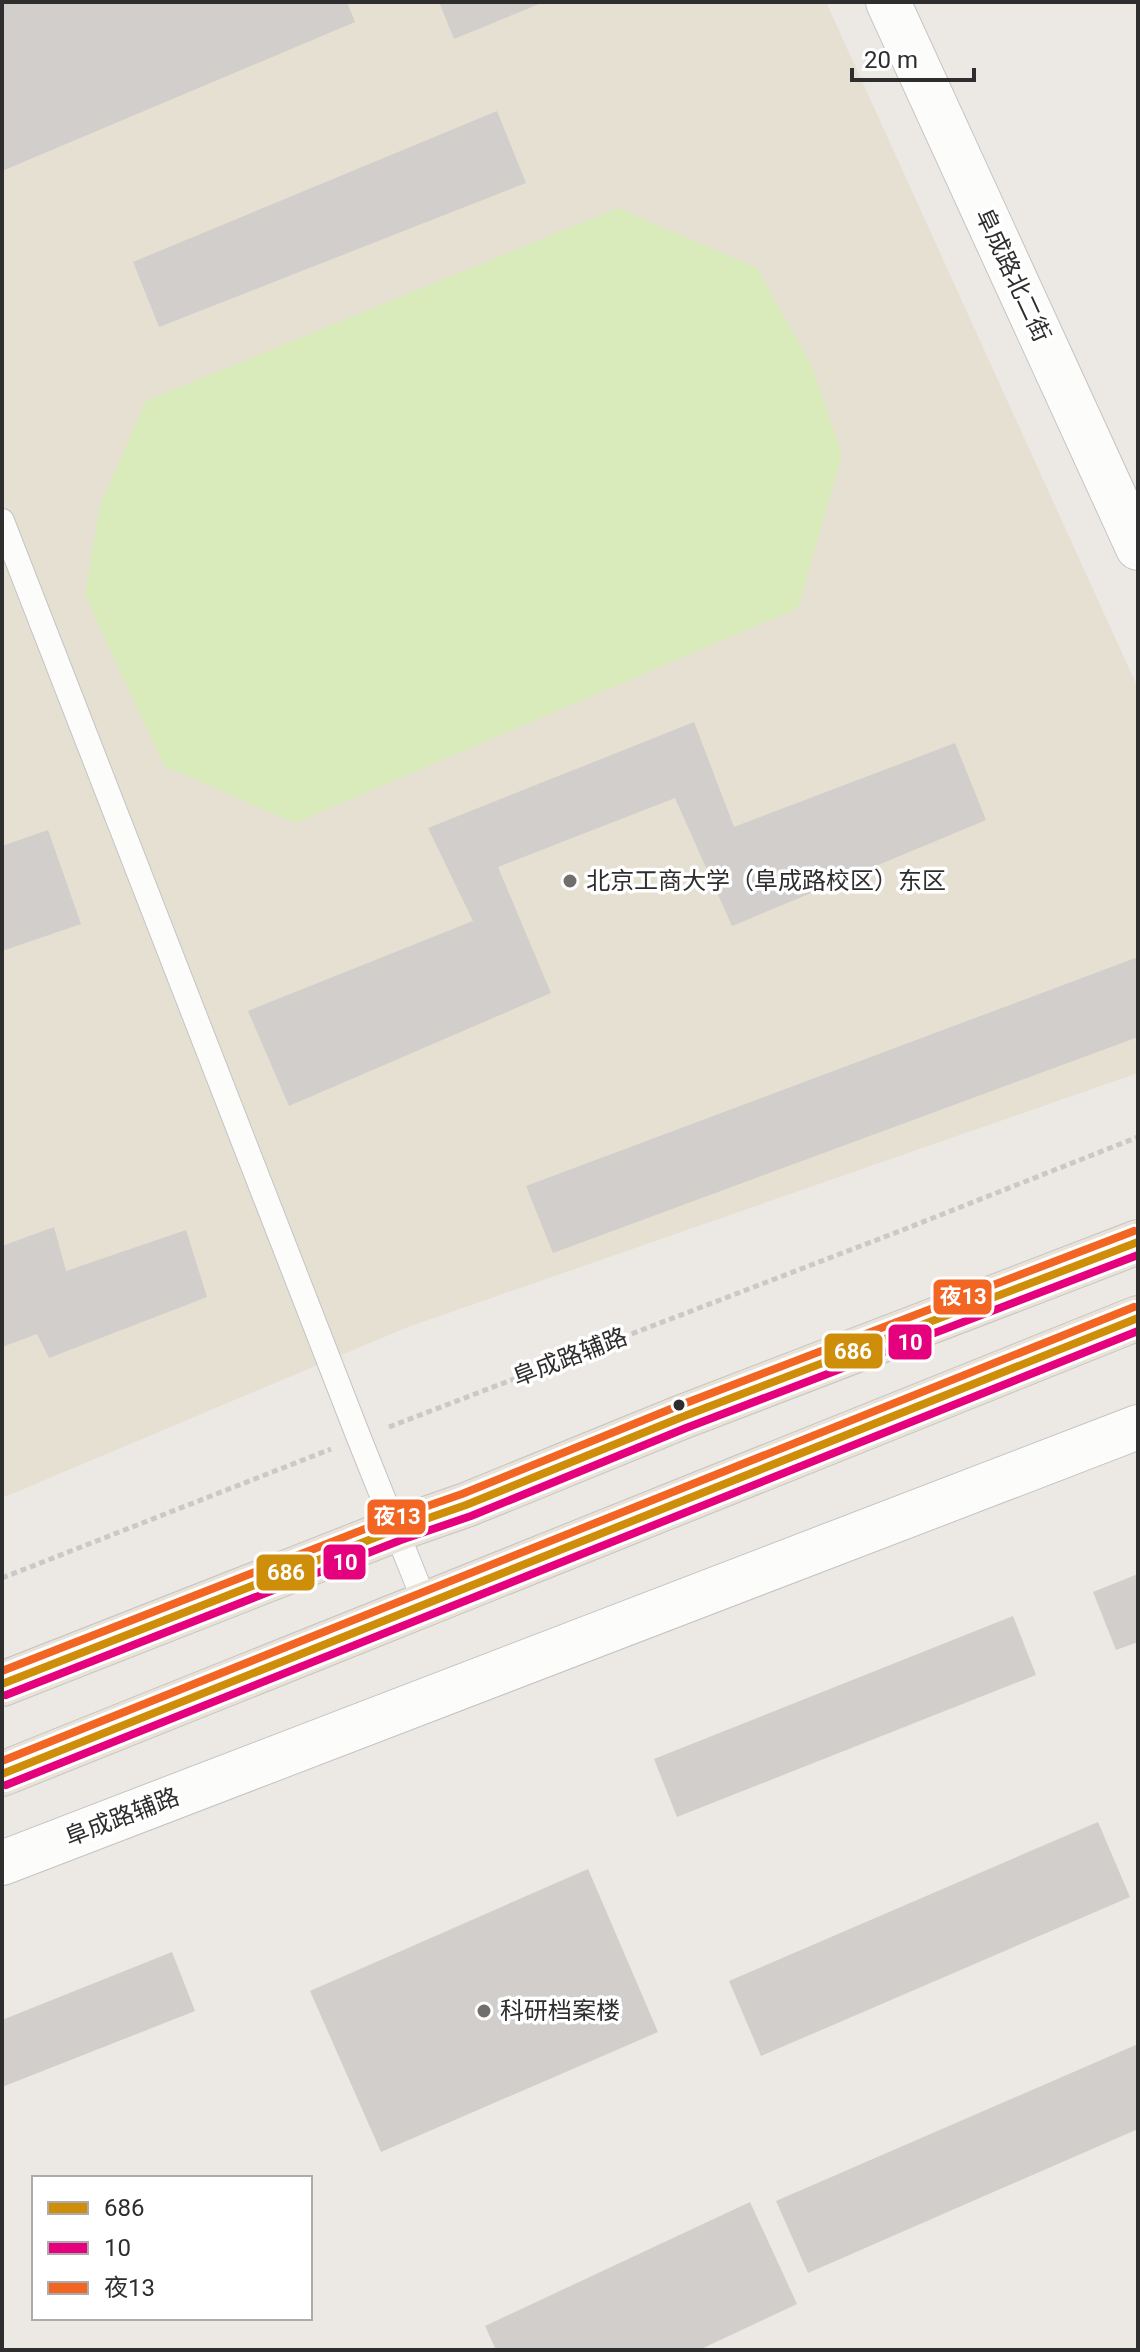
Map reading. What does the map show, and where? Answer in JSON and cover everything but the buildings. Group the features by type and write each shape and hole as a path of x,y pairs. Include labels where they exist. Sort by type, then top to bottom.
{"highway":[{"path":"2,1684 1138,1242"},
{"path":"2,1774 1138,1318"}],"street":[{"name":"阜成路北二街","path":"888,2 1138,548"},
{"name":"阜成路辅路","path":"2,1863 1138,1427"}],"lane":[{"path":"2,521 426,1605"}],"path":[{"name":"阜成路辅路","path":"2,1578 1138,1137"}],"shaded area":[{"name":"北京工商大学（阜成路校区）东区","path":"2,2 826,2 1138,688 1138,1073 408,1327 2,1498"}],"green space":[{"path":"618,208 757,268 812,366 842,454 798,608 295,823 164,766 85,595 100,505 146,401"}],"transit line":[{"name":"夜13","path":"2,1671 1134,1231"},
{"name":"686","path":"2,1684 1138,1242"},
{"name":"10","path":"6,1695 401,1540 471,1516 686,1428 1138,1255"},
{"name":"夜13","path":"2,1761 1134,1307"},
{"name":"686","path":"2,1774 1138,1318"},
{"name":"10","path":"6,1785 1138,1331"}],"place":[{"name":"北京工商大学（阜成路校区）东区","path":"570,881"},
{"name":"科研档案楼","path":"484,2011"}]}
